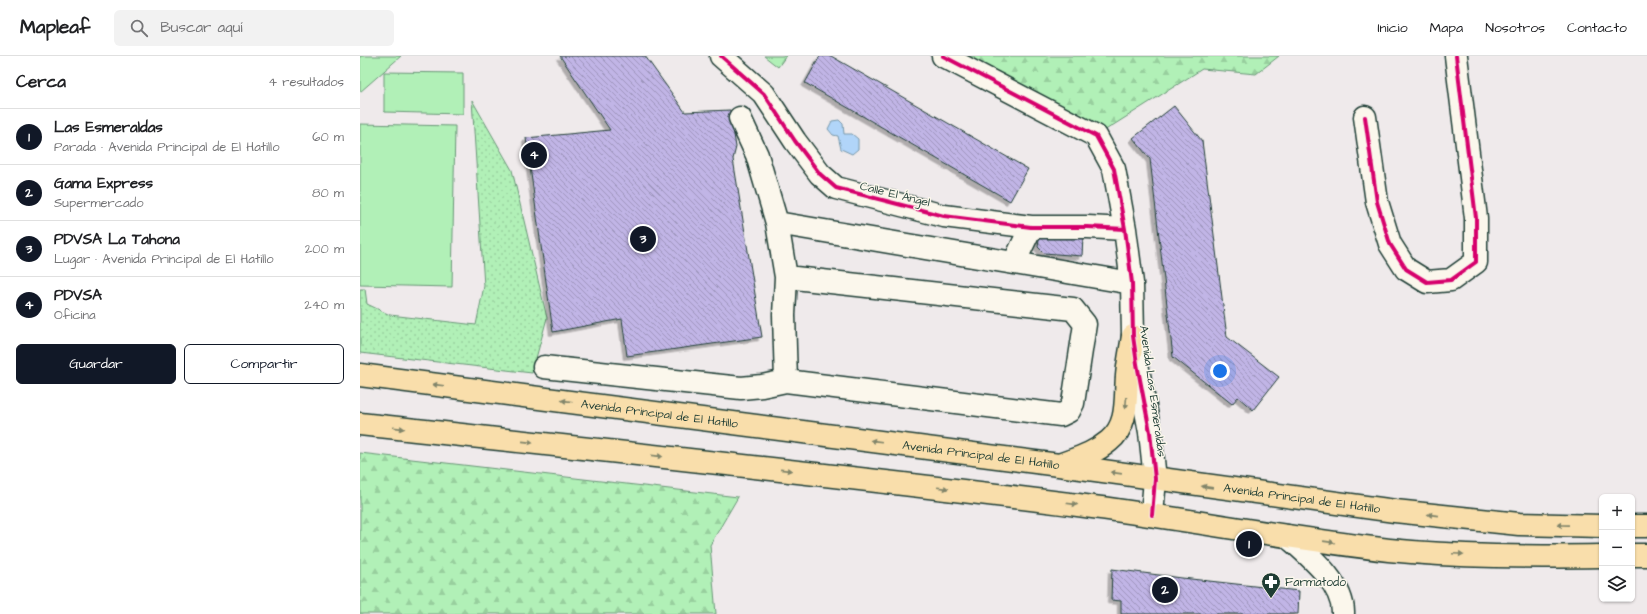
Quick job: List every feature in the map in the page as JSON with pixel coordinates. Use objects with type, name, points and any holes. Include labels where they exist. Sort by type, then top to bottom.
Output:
[{"type":"main road","points":[[1059,465],[1091,453],[1109,441],[1119,431],[1126,407],[1127,376],[1133,336]]},
{"type":"main road","name":"Avenida Principal de El Hatillo","points":[[360,375],[1059,465],[1395,511],[1519,524],[1599,526]]},
{"type":"main road","points":[[360,424],[904,483],[1152,515],[1390,550],[1459,555],[1537,557],[1599,556]]},
{"type":"main road","points":[[1635,526],[1647,526]]},
{"type":"main road","points":[[1635,555],[1647,555]]},
{"type":"street","name":"Calle El Ángel","points":[[721,56],[764,94],[795,141],[820,174],[836,188],[944,216],[1031,227],[1088,227],[1125,229]]},
{"type":"street","name":"Avenida Las Esmeraldas","points":[[943,56],[1096,136],[1114,170],[1125,229],[1132,283],[1133,336],[1150,432],[1155,479],[1152,515]]},
{"type":"street","points":[[1365,117],[1377,202],[1390,244],[1406,269],[1427,282],[1451,280],[1476,262],[1476,218],[1456,56]]},
{"type":"street","points":[[740,118],[757,155],[777,223],[786,277],[784,315],[786,381]]},
{"type":"street","points":[[777,223],[1132,283]]},
{"type":"street","points":[[1014,263],[1031,227]]},
{"type":"street","points":[[544,367],[741,388],[762,386],[786,381],[1061,415],[1069,411],[1073,403],[1085,324],[1073,308],[786,277]]},
{"type":"street","points":[[1287,536],[1321,567],[1336,588],[1343,606],[1342,614]]},
{"type":"green space","points":[[360,56],[401,56],[360,92]]},
{"type":"green space","points":[[764,56],[786,56],[778,67]]},
{"type":"green space","points":[[943,56],[1279,56],[1256,74],[1202,69],[1096,136]]},
{"type":"green space","points":[[384,72],[463,73],[463,114],[384,112]]},
{"type":"green space","points":[[472,100],[512,170],[547,318],[532,373],[360,353],[360,289],[365,289],[367,304],[390,315],[476,325],[484,286]]},
{"type":"green space","points":[[360,124],[455,126],[452,287],[360,285]]},
{"type":"green space","points":[[360,453],[738,497],[710,545],[716,614],[360,614]]},
{"type":"water","points":[[839,120],[843,124],[844,134],[852,134],[858,139],[858,149],[852,154],[841,149],[838,136],[833,135],[828,129],[832,121]]},
{"type":"building","points":[[560,56],[645,56],[685,112],[730,110],[736,147],[733,159],[762,337],[627,356],[622,319],[553,332],[526,138],[610,130]]},
{"type":"building","points":[[820,56],[831,56],[1028,169],[1010,201],[805,83]]},
{"type":"building","points":[[1174,106],[1202,141],[1227,337],[1279,377],[1253,410],[1238,397],[1232,404],[1173,357],[1150,159],[1133,138]]},
{"type":"building","points":[[1046,235],[1083,237],[1082,256],[1044,253],[1038,247],[1039,239]]},
{"type":"building","points":[[1112,569],[1299,591],[1298,614],[1121,614],[1121,601],[1111,600]]},
{"type":"cycle path","points":[[721,56],[764,94],[795,141],[820,174],[836,188],[944,216],[1031,227],[1088,227],[1125,229]]},
{"type":"cycle path","points":[[943,56],[1096,136],[1114,169],[1125,229],[1132,283],[1133,336],[1150,432],[1155,479],[1152,515]]},
{"type":"cycle path","points":[[1365,117],[1377,202],[1390,244],[1406,269],[1427,282],[1451,280],[1476,262],[1476,218],[1456,56]]},
{"type":"place","name":"PDVSA","points":[[534,155]]},
{"type":"place","name":"PDVSA La Tahona","points":[[643,239]]},
{"type":"place","name":"Las Esmeraldas","points":[[1249,544]]},
{"type":"place","name":"Gama Express","points":[[1165,590]]},
{"type":"place","name":"Farmatodo","points":[[1271,599]]}]
